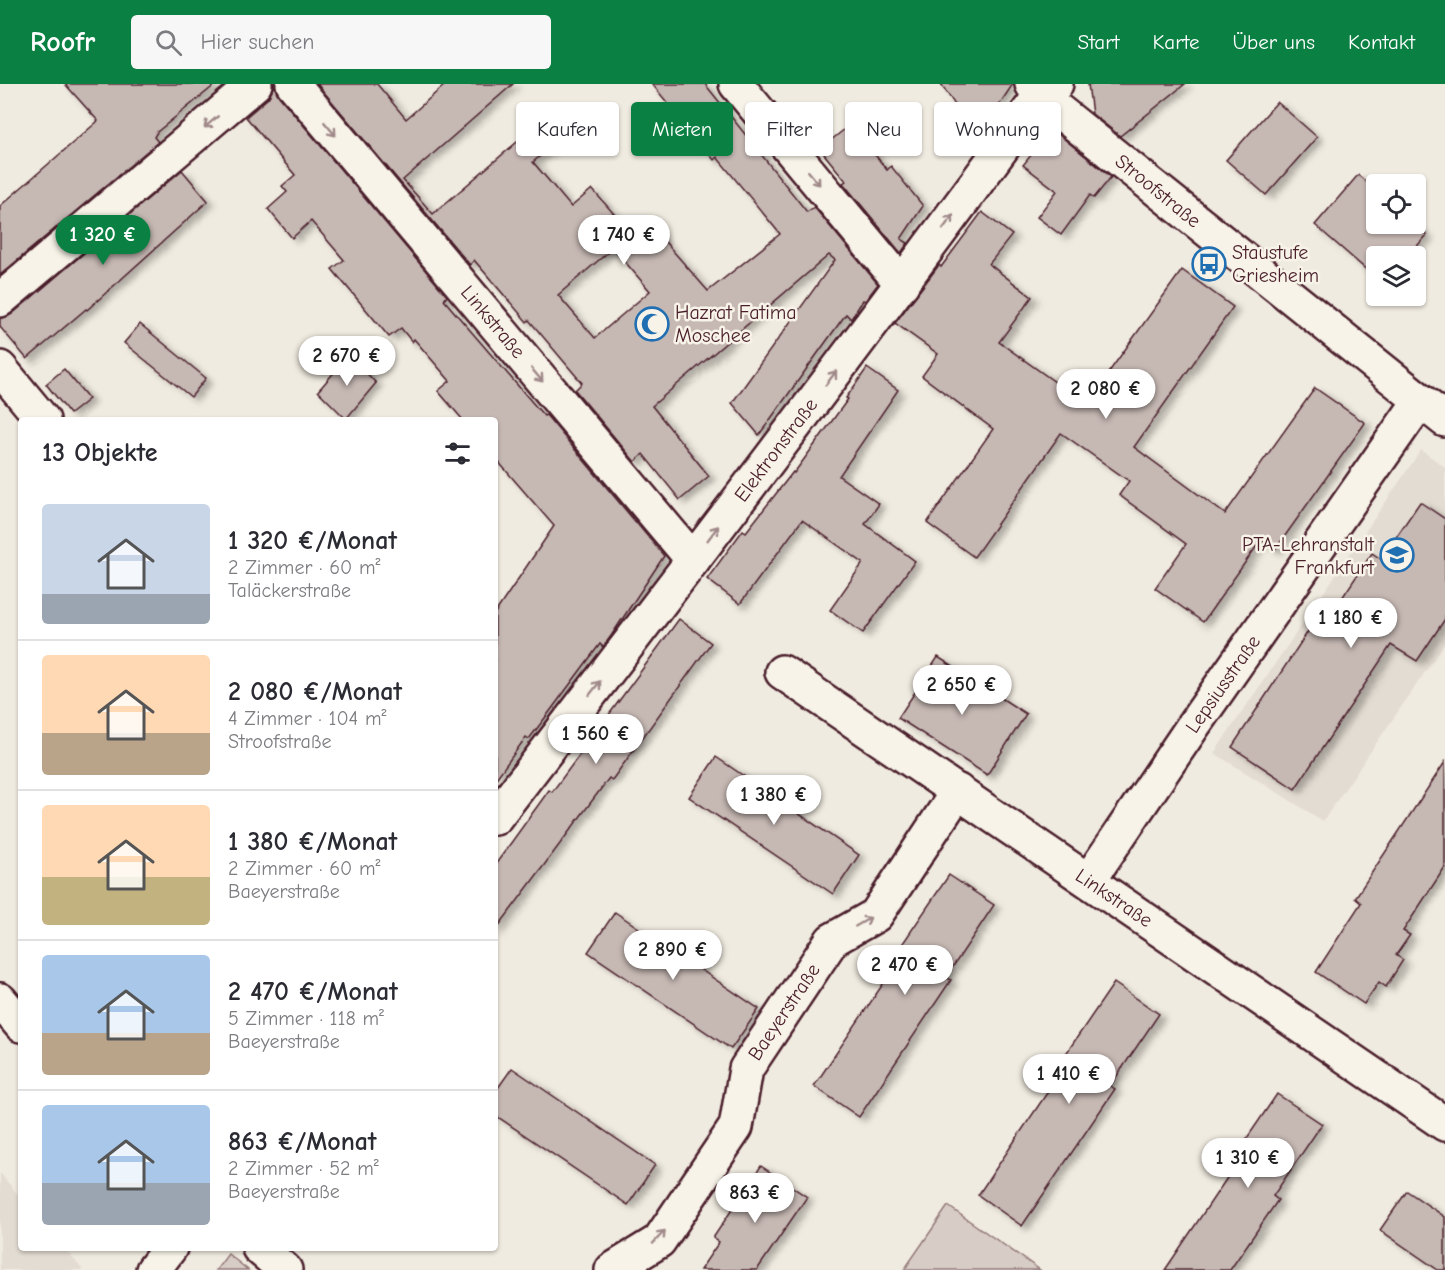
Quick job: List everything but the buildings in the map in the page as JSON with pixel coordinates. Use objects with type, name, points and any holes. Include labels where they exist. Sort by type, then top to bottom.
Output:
[{"type":"street","points":[[0,300],[255,84]]},
{"type":"street","name":"Linkstraße","points":[[293,84],[693,560]]},
{"type":"street","points":[[736,84],[902,284]]},
{"type":"street","name":"Elektronstraße","points":[[498,814],[902,284],[1043,88]]},
{"type":"street","name":"Stroofstraße","points":[[1043,88],[1433,410]]},
{"type":"street","points":[[0,368],[41,417]]},
{"type":"street","name":"Lepsiusstraße","points":[[1089,880],[1200,717],[1433,410]]},
{"type":"street","name":"Linkstraße","points":[[782,672],[1445,1124]]},
{"type":"street","name":"Baeyerstraße","points":[[612,1270],[659,1241],[736,1127],[746,1069],[805,980],[832,940],[876,915],[958,791]]},
{"type":"street","points":[[0,1000],[18,1021]]},
{"type":"street","points":[[153,1270],[168,1251]]},
{"type":"street","points":[[263,1251],[285,1270]]},
{"type":"shaded area","name":"PTA-Lehranstalt Frankfurt","points":[[1421,450],[1445,467],[1445,643],[1323,821],[1214,753]]},
{"type":"shaded area","points":[[0,1173],[18,1194],[18,1251],[67,1251],[83,1270],[0,1270]]},
{"type":"shaded area","points":[[948,1206],[1040,1270],[904,1270]]},
{"type":"shaded area","points":[[228,1254],[248,1270],[216,1270]]},
{"type":"place","name":"Staustufe Griesheim","points":[[1209,264]]},
{"type":"place","name":"Hazrat Fatima Moschee","points":[[652,324]]},
{"type":"place","name":"PTA-Lehranstalt Frankfurt","points":[[1397,555]]}]
